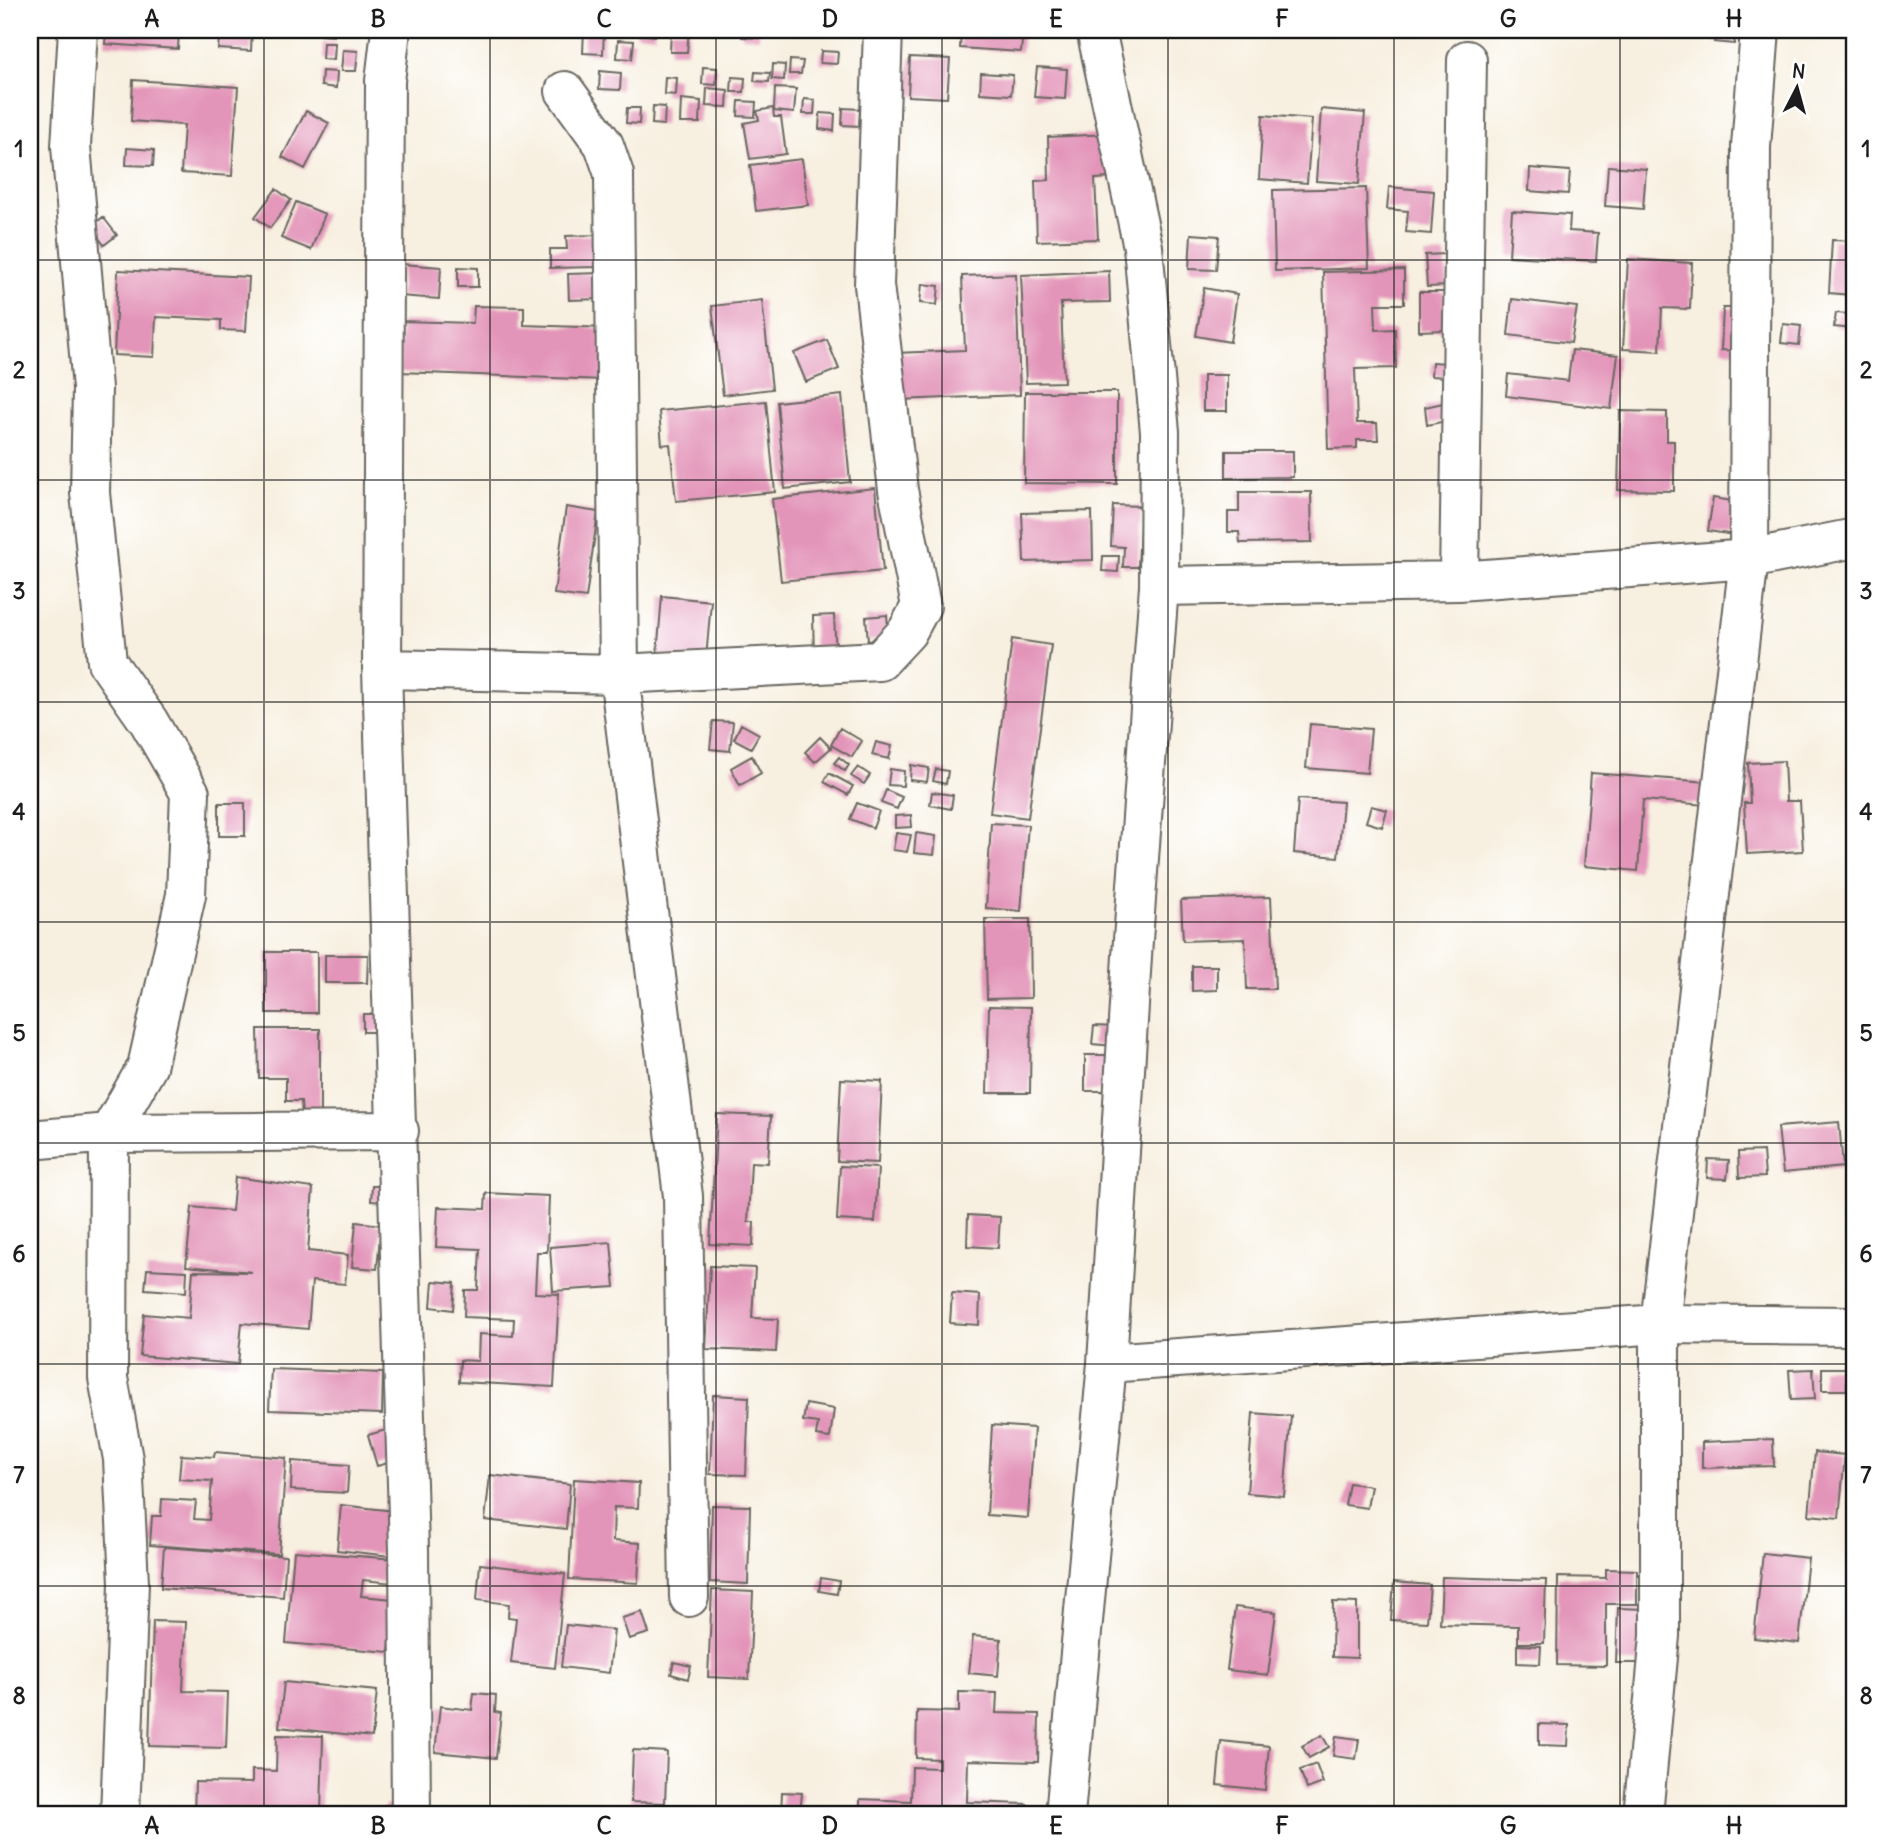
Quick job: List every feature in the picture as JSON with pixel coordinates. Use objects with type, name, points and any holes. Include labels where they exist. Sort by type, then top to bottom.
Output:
[{"type":"street","points":[[78,30],[71,146],[92,388],[90,493],[107,662],[149,722],[190,793],[186,895],[147,1068],[109,1133],[108,1378],[123,1459],[129,1583],[120,1815]]},
{"type":"street","points":[[391,30],[385,81],[382,669],[399,1131],[410,1549],[411,1815]]},
{"type":"street","points":[[382,669],[619,674],[880,660],[907,632],[921,607],[898,490],[874,285],[883,30]]},
{"type":"street","points":[[1065,1815],[1107,1363],[1133,940],[1159,586],[1160,432],[1143,247],[1096,30]]},
{"type":"street","points":[[1643,1815],[1660,1636],[1660,1324],[1749,559],[1751,147],[1760,30]]},
{"type":"street","points":[[1459,581],[1466,60]]},
{"type":"street","points":[[565,91],[604,145],[614,174],[619,674],[683,1196],[689,1597]]},
{"type":"street","points":[[1159,586],[1459,581],[1749,559],[1855,538]]},
{"type":"street","points":[[30,1140],[109,1133],[399,1131]]},
{"type":"street","points":[[1107,1363],[1660,1324],[1855,1326]]},
{"type":"building","points":[[106,30],[179,30],[178,49],[105,44]]},
{"type":"building","points":[[220,30],[252,30],[251,51],[218,49]]},
{"type":"building","points":[[321,30],[335,30],[334,36],[321,35]]},
{"type":"building","points":[[584,30],[604,30],[603,54],[583,53]]},
{"type":"building","points":[[636,30],[655,30],[655,36],[636,34]]},
{"type":"building","points":[[671,30],[689,30],[687,52],[670,52]]},
{"type":"building","points":[[743,30],[759,30],[759,38],[742,37]]},
{"type":"building","points":[[961,30],[1023,30],[1021,52],[960,48]]},
{"type":"building","points":[[1683,30],[1702,30],[1701,36],[1683,34]]},
{"type":"building","points":[[1715,30],[1736,30],[1734,44],[1714,42]]},
{"type":"building","points":[[618,40],[634,41],[632,59],[617,58]]},
{"type":"building","points":[[323,43],[335,43],[334,60],[322,59]]},
{"type":"building","points":[[343,50],[358,51],[356,71],[341,71]]},
{"type":"building","points":[[821,51],[838,52],[837,64],[820,63]]},
{"type":"building","points":[[910,57],[950,59],[947,98],[908,96]]},
{"type":"building","points":[[790,60],[803,61],[801,74],[789,74]]},
{"type":"building","points":[[773,64],[785,65],[784,80],[772,79]]},
{"type":"building","points":[[703,67],[717,68],[716,85],[702,84]]},
{"type":"building","points":[[1037,67],[1067,69],[1065,99],[1034,97]]},
{"type":"building","points":[[322,71],[337,72],[336,88],[321,86]]},
{"type":"building","points":[[600,71],[621,73],[620,90],[599,89]]},
{"type":"building","points":[[755,72],[770,73],[769,82],[754,81]]},
{"type":"building","points":[[981,73],[1013,75],[1011,95],[980,93]]},
{"type":"building","points":[[665,77],[677,78],[676,95],[664,94]]},
{"type":"building","points":[[732,77],[745,78],[744,92],[731,92]]},
{"type":"building","points":[[133,80],[238,87],[232,176],[181,173],[184,125],[131,121]]},
{"type":"building","points":[[707,88],[728,90],[727,107],[706,106]]},
{"type":"building","points":[[775,88],[796,89],[794,113],[774,111]]},
{"type":"building","points":[[681,99],[701,101],[700,123],[680,123]]},
{"type":"building","points":[[804,99],[815,100],[814,114],[803,114]]},
{"type":"building","points":[[739,101],[756,102],[755,117],[738,116]]},
{"type":"building","points":[[653,106],[665,107],[664,125],[652,124]]},
{"type":"building","points":[[627,108],[640,108],[639,124],[626,123]]},
{"type":"building","points":[[773,108],[774,117],[781,117],[786,154],[750,159],[744,123],[759,120],[757,111]]},
{"type":"building","points":[[843,108],[860,109],[859,126],[842,125]]},
{"type":"building","points":[[1321,109],[1365,113],[1359,184],[1316,181]]},
{"type":"building","points":[[306,111],[329,123],[305,169],[282,157]]},
{"type":"building","points":[[820,113],[835,114],[834,131],[819,129]]},
{"type":"building","points":[[1263,115],[1312,119],[1307,183],[1259,179]]},
{"type":"building","points":[[1109,134],[1111,178],[1095,179],[1098,239],[1037,241],[1035,181],[1049,180],[1048,137]]},
{"type":"building","points":[[127,148],[154,150],[153,166],[126,165]]},
{"type":"building","points":[[802,159],[808,205],[756,211],[750,165]]},
{"type":"building","points":[[1608,166],[1646,169],[1643,209],[1605,206]]},
{"type":"building","points":[[1530,168],[1570,171],[1568,194],[1529,191]]},
{"type":"building","points":[[1389,187],[1434,191],[1431,234],[1406,232],[1408,211],[1387,209]]},
{"type":"building","points":[[1366,188],[1369,268],[1275,271],[1273,190]]},
{"type":"building","points":[[276,189],[291,200],[270,228],[255,217]]},
{"type":"building","points":[[296,202],[325,214],[311,250],[281,238]]},
{"type":"building","points":[[1512,211],[1570,215],[1569,231],[1598,233],[1596,261],[1509,256]]},
{"type":"building","points":[[103,217],[117,235],[104,245],[91,227]]},
{"type":"building","points":[[1191,234],[1219,236],[1216,270],[1189,269]]},
{"type":"building","points":[[597,235],[597,267],[550,268],[550,249],[567,249],[566,236]]},
{"type":"building","points":[[1832,240],[1855,241],[1855,329],[1834,327],[1836,313],[1850,314],[1851,295],[1829,293]]},
{"type":"building","points":[[1445,254],[1448,286],[1427,287],[1425,255]]},
{"type":"building","points":[[1628,259],[1692,263],[1690,309],[1662,308],[1660,351],[1623,349]]},
{"type":"building","points":[[402,264],[441,267],[439,299],[400,296]]},
{"type":"building","points":[[458,267],[478,268],[478,287],[458,287]]},
{"type":"building","points":[[118,270],[249,277],[246,331],[221,330],[221,320],[156,317],[154,357],[114,355]]},
{"type":"building","points":[[1404,270],[1404,304],[1375,304],[1376,330],[1395,329],[1396,368],[1355,369],[1357,423],[1377,423],[1378,440],[1357,440],[1357,448],[1328,449],[1323,272]]},
{"type":"building","points":[[1109,271],[1110,302],[1061,303],[1064,382],[1026,383],[1021,275]]},
{"type":"building","points":[[600,273],[602,299],[569,300],[568,274]]},
{"type":"building","points":[[1016,274],[1020,395],[898,400],[896,353],[965,350],[962,276]]},
{"type":"building","points":[[922,284],[939,286],[937,305],[920,303]]},
{"type":"building","points":[[1204,288],[1237,294],[1230,342],[1196,336]]},
{"type":"building","points":[[1419,292],[1444,292],[1444,330],[1419,331]]},
{"type":"building","points":[[1512,299],[1577,307],[1571,343],[1508,335]]},
{"type":"building","points":[[762,300],[772,389],[723,395],[712,306]]},
{"type":"building","points":[[474,306],[524,307],[524,325],[608,328],[605,380],[399,372],[401,321],[473,323]]},
{"type":"building","points":[[1723,308],[1739,308],[1737,351],[1721,350]]},
{"type":"building","points":[[1783,324],[1801,326],[1799,345],[1781,343]]},
{"type":"building","points":[[827,340],[839,369],[806,382],[794,353]]},
{"type":"building","points":[[1572,350],[1618,355],[1611,409],[1506,396],[1508,374],[1568,381]]},
{"type":"building","points":[[1432,362],[1446,363],[1446,377],[1431,376]]},
{"type":"building","points":[[1203,375],[1227,375],[1227,411],[1203,411]]},
{"type":"building","points":[[1025,392],[1117,392],[1117,484],[1024,483]]},
{"type":"building","points":[[842,395],[850,482],[785,489],[777,402]]},
{"type":"building","points":[[766,401],[775,492],[676,501],[670,444],[662,445],[659,411]]},
{"type":"building","points":[[1443,403],[1446,421],[1427,425],[1425,407]]},
{"type":"building","points":[[1620,411],[1667,412],[1667,441],[1674,441],[1674,491],[1618,490]]},
{"type":"building","points":[[1226,451],[1293,451],[1293,477],[1226,478]]},
{"type":"building","points":[[875,488],[883,571],[781,581],[772,499]]},
{"type":"building","points":[[1239,492],[1311,492],[1312,542],[1240,543],[1239,532],[1228,532],[1228,512],[1239,512]]},
{"type":"building","points":[[1713,498],[1739,502],[1734,535],[1708,531]]},
{"type":"building","points":[[1113,505],[1141,506],[1138,567],[1123,567],[1124,547],[1111,546]]},
{"type":"building","points":[[566,507],[598,512],[586,598],[554,594]]},
{"type":"building","points":[[1092,511],[1093,560],[1024,562],[1022,513]]},
{"type":"building","points":[[1103,556],[1119,556],[1118,572],[1102,571]]},
{"type":"building","points":[[662,596],[711,601],[706,659],[657,655]]},
{"type":"building","points":[[834,615],[836,656],[814,657],[813,616]]},
{"type":"building","points":[[887,615],[889,639],[868,641],[866,617]]},
{"type":"building","points":[[1012,639],[1051,645],[1028,818],[990,813]]},
{"type":"building","points":[[713,721],[733,722],[730,751],[710,749]]},
{"type":"building","points":[[741,724],[759,734],[751,748],[734,739]]},
{"type":"building","points":[[1310,724],[1371,729],[1367,773],[1306,768]]},
{"type":"building","points":[[840,728],[862,741],[852,757],[831,745]]},
{"type":"building","points":[[820,737],[831,748],[815,762],[805,752]]},
{"type":"building","points":[[876,742],[892,746],[889,759],[872,755]]},
{"type":"building","points":[[752,756],[761,773],[740,785],[731,768]]},
{"type":"building","points":[[839,757],[849,765],[845,771],[834,763]]},
{"type":"building","points":[[1784,761],[1786,801],[1800,801],[1803,851],[1747,854],[1744,803],[1750,803],[1748,763]]},
{"type":"building","points":[[911,765],[929,768],[927,782],[910,780]]},
{"type":"building","points":[[858,767],[870,775],[864,784],[851,776]]},
{"type":"building","points":[[890,769],[904,771],[903,786],[888,785]]},
{"type":"building","points":[[936,769],[948,771],[946,784],[933,781]]},
{"type":"building","points":[[829,773],[853,786],[848,795],[824,782]]},
{"type":"building","points":[[1591,773],[1708,782],[1706,805],[1643,800],[1638,871],[1584,866]]},
{"type":"building","points":[[886,790],[902,797],[897,809],[881,803]]},
{"type":"building","points":[[932,792],[953,795],[951,809],[930,805]]},
{"type":"building","points":[[1298,799],[1343,802],[1338,857],[1294,853]]},
{"type":"building","points":[[219,803],[245,803],[245,836],[219,836]]},
{"type":"building","points":[[857,803],[879,811],[873,828],[850,819]]},
{"type":"building","points":[[1371,806],[1387,810],[1382,827],[1366,822]]},
{"type":"building","points":[[911,815],[912,827],[895,828],[895,816]]},
{"type":"building","points":[[991,823],[1028,825],[1021,911],[986,908]]},
{"type":"building","points":[[896,833],[911,835],[907,852],[893,850]]},
{"type":"building","points":[[916,833],[936,836],[934,855],[914,853]]},
{"type":"building","points":[[1271,897],[1275,989],[1247,989],[1245,939],[1183,941],[1181,900]]},
{"type":"building","points":[[985,919],[1030,919],[1031,998],[987,999]]},
{"type":"building","points":[[266,952],[317,952],[317,1013],[266,1013]]},
{"type":"building","points":[[325,955],[368,955],[367,983],[325,983]]},
{"type":"building","points":[[1192,966],[1217,966],[1217,990],[1192,991]]},
{"type":"building","points":[[989,1006],[1031,1007],[1030,1093],[987,1093]]},
{"type":"building","points":[[363,1014],[391,1014],[391,1032],[363,1032]]},
{"type":"building","points":[[1094,1026],[1116,1027],[1114,1046],[1092,1044]]},
{"type":"building","points":[[258,1029],[320,1029],[320,1117],[302,1117],[301,1101],[286,1101],[286,1078],[259,1078]]},
{"type":"building","points":[[1085,1055],[1111,1055],[1111,1091],[1085,1091]]},
{"type":"building","points":[[841,1079],[882,1081],[878,1163],[837,1161]]},
{"type":"building","points":[[717,1114],[771,1116],[768,1163],[751,1162],[748,1222],[754,1222],[753,1246],[710,1244]]},
{"type":"building","points":[[1839,1122],[1843,1167],[1783,1173],[1778,1127]]},
{"type":"building","points":[[1763,1151],[1765,1177],[1739,1178],[1738,1152]]},
{"type":"building","points":[[1708,1159],[1729,1160],[1727,1179],[1707,1178]]},
{"type":"building","points":[[840,1166],[878,1168],[875,1222],[837,1220]]},
{"type":"building","points":[[235,1177],[313,1188],[308,1251],[348,1255],[345,1284],[312,1281],[308,1329],[242,1323],[238,1364],[140,1356],[144,1314],[189,1318],[193,1271],[252,1272],[186,1266],[192,1207],[232,1211]]},
{"type":"building","points":[[372,1186],[388,1186],[387,1202],[371,1201]]},
{"type":"building","points":[[486,1193],[549,1196],[547,1252],[537,1252],[535,1293],[559,1294],[554,1387],[459,1382],[460,1360],[478,1361],[479,1334],[513,1336],[514,1319],[464,1317],[465,1290],[478,1290],[480,1249],[436,1247],[438,1207],[485,1209]]},
{"type":"building","points":[[968,1215],[1000,1217],[998,1248],[967,1246]]},
{"type":"building","points":[[356,1222],[381,1225],[377,1269],[352,1267]]},
{"type":"building","points":[[611,1242],[615,1287],[553,1291],[550,1247]]},
{"type":"building","points":[[710,1266],[755,1268],[752,1318],[778,1319],[776,1352],[706,1349]]},
{"type":"building","points":[[147,1269],[187,1271],[186,1292],[145,1289]]},
{"type":"building","points":[[433,1281],[455,1283],[453,1310],[431,1307]]},
{"type":"building","points":[[952,1293],[980,1295],[979,1325],[950,1323]]},
{"type":"building","points":[[1822,1368],[1847,1368],[1847,1390],[1822,1390]]},
{"type":"building","points":[[271,1369],[383,1373],[382,1414],[269,1410]]},
{"type":"building","points":[[1813,1369],[1815,1399],[1791,1400],[1789,1370]]},
{"type":"building","points":[[713,1395],[749,1397],[746,1475],[710,1474]]},
{"type":"building","points":[[806,1404],[834,1409],[830,1438],[816,1436],[818,1423],[803,1421]]},
{"type":"building","points":[[1253,1413],[1291,1416],[1284,1496],[1247,1493]]},
{"type":"building","points":[[992,1425],[1034,1428],[1028,1518],[987,1515]]},
{"type":"building","points":[[386,1430],[395,1461],[377,1466],[368,1435]]},
{"type":"building","points":[[1773,1439],[1774,1466],[1702,1468],[1702,1442]]},
{"type":"building","points":[[215,1452],[286,1458],[279,1554],[150,1545],[152,1516],[161,1516],[162,1499],[196,1501],[194,1519],[209,1520],[212,1481],[179,1479],[181,1455],[214,1457]]},
{"type":"building","points":[[1815,1452],[1845,1455],[1839,1518],[1809,1515]]},
{"type":"building","points":[[292,1461],[349,1465],[347,1493],[291,1490]]},
{"type":"building","points":[[490,1475],[570,1484],[566,1529],[485,1520]]},
{"type":"building","points":[[574,1479],[639,1483],[638,1508],[614,1507],[613,1541],[640,1543],[638,1583],[569,1579]]},
{"type":"building","points":[[1349,1483],[1371,1486],[1367,1508],[1345,1505]]},
{"type":"building","points":[[341,1505],[394,1511],[390,1556],[337,1550]]},
{"type":"building","points":[[712,1505],[750,1506],[748,1584],[710,1582]]},
{"type":"building","points":[[164,1547],[286,1556],[283,1597],[161,1588]]},
{"type":"building","points":[[294,1551],[395,1559],[393,1583],[363,1580],[361,1596],[393,1599],[389,1652],[286,1643]]},
{"type":"building","points":[[1763,1553],[1808,1558],[1799,1643],[1754,1638]]},
{"type":"building","points":[[480,1564],[565,1574],[555,1668],[511,1663],[516,1618],[508,1617],[509,1604],[477,1600]]},
{"type":"building","points":[[1606,1569],[1637,1570],[1637,1604],[1606,1604],[1606,1666],[1557,1665],[1558,1577],[1606,1578]]},
{"type":"building","points":[[1442,1577],[1546,1580],[1544,1643],[1518,1643],[1518,1626],[1440,1624]]},
{"type":"building","points":[[821,1578],[839,1581],[837,1594],[819,1591]]},
{"type":"building","points":[[1394,1582],[1430,1585],[1427,1622],[1391,1620]]},
{"type":"building","points":[[712,1590],[753,1592],[749,1679],[708,1677]]},
{"type":"building","points":[[1333,1602],[1357,1603],[1357,1658],[1332,1657]]},
{"type":"building","points":[[1235,1607],[1276,1612],[1268,1675],[1227,1670]]},
{"type":"building","points":[[1618,1608],[1645,1609],[1643,1663],[1616,1663]]},
{"type":"building","points":[[642,1612],[649,1633],[629,1639],[622,1618]]},
{"type":"building","points":[[153,1621],[186,1622],[183,1691],[228,1692],[226,1748],[149,1746]]},
{"type":"building","points":[[566,1625],[614,1630],[609,1673],[561,1667]]},
{"type":"building","points":[[973,1636],[1001,1639],[998,1676],[969,1673]]},
{"type":"building","points":[[1517,1645],[1541,1646],[1540,1664],[1517,1663]]},
{"type":"building","points":[[674,1662],[691,1666],[688,1679],[671,1674]]},
{"type":"building","points":[[284,1682],[377,1691],[372,1737],[279,1727]]},
{"type":"building","points":[[959,1692],[997,1693],[996,1713],[1039,1714],[1038,1762],[968,1760],[967,1802],[1027,1804],[1027,1815],[860,1815],[860,1799],[911,1801],[912,1767],[939,1768],[939,1759],[916,1758],[917,1711],[959,1712]]},
{"type":"building","points":[[474,1693],[496,1695],[495,1712],[501,1713],[496,1758],[435,1752],[440,1706],[472,1710]]},
{"type":"building","points":[[1539,1724],[1569,1725],[1568,1746],[1539,1745]]},
{"type":"building","points":[[277,1735],[323,1736],[321,1815],[194,1815],[195,1782],[252,1783],[252,1770],[276,1771]]},
{"type":"building","points":[[1322,1735],[1329,1747],[1309,1758],[1302,1746]]},
{"type":"building","points":[[1336,1736],[1359,1739],[1356,1759],[1333,1756]]},
{"type":"building","points":[[1221,1741],[1269,1746],[1265,1790],[1217,1785]]},
{"type":"building","points":[[633,1750],[667,1752],[665,1803],[631,1802]]},
{"type":"building","points":[[1316,1764],[1323,1783],[1307,1789],[1300,1770]]},
{"type":"building","points":[[782,1792],[802,1793],[800,1815],[781,1815]]},
{"type":"building","points":[[385,1805],[402,1807],[401,1815],[383,1815]]}]
